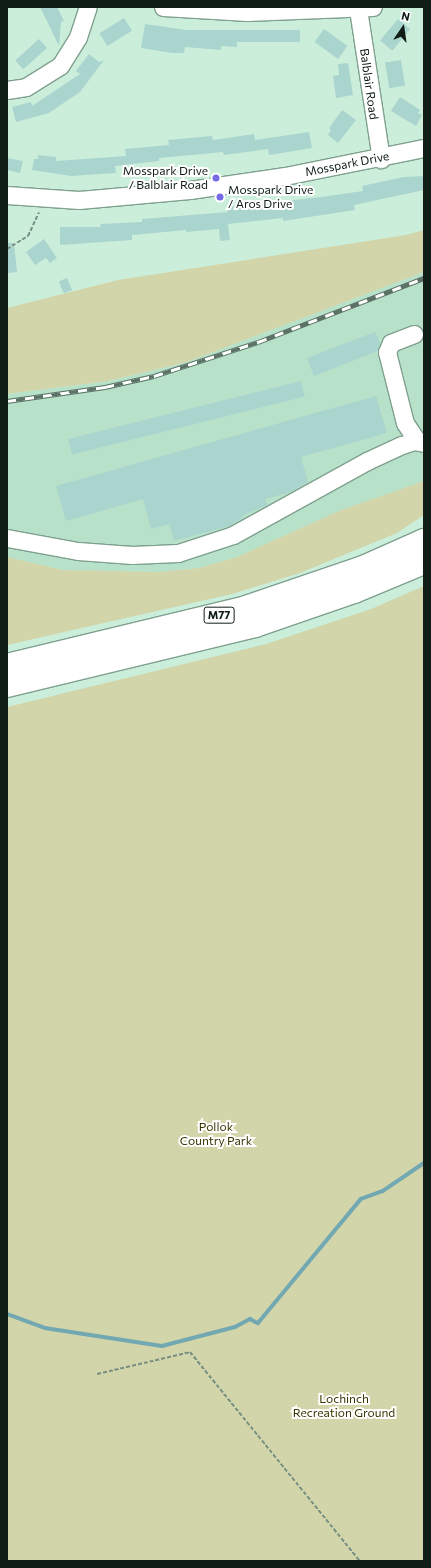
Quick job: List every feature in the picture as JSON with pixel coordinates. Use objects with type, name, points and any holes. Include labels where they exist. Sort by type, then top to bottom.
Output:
[{"type":"highway","name":"M77","points":[[7,666],[246,607],[338,576],[424,540]]},
{"type":"highway","name":"M77","points":[[7,686],[190,644],[267,622],[424,562]]},
{"type":"street","points":[[7,90],[26,86],[60,66],[78,37],[88,7]]},
{"type":"street","points":[[163,7],[277,9],[365,8]]},
{"type":"street","name":"Balblair Road","points":[[365,8],[381,159]]},
{"type":"street","name":"Mosspark Drive","points":[[7,195],[42,199],[79,200],[190,190],[381,159],[424,148]]},
{"type":"street","points":[[7,538],[78,551],[132,555],[178,553],[233,535],[367,461],[420,442],[405,423],[387,352],[392,343],[414,334]]},
{"type":"path","points":[[7,249],[28,236],[38,218],[42,199]]},
{"type":"path","points":[[97,1374],[190,1352],[360,1561]]},
{"type":"shaded area","points":[[424,272],[424,481],[339,511],[237,557],[199,568],[160,572],[63,570],[7,557],[7,394],[108,381],[187,362]]},
{"type":"green space","points":[[424,230],[424,272],[187,362],[108,381],[7,394],[7,308],[118,280],[406,235]]},
{"type":"green space","points":[[424,481],[424,515],[397,533],[300,573],[232,594],[7,645],[7,557],[63,570],[160,572],[199,568],[237,557],[339,511]]},
{"type":"green space","name":"Pollok Country Park","points":[[424,586],[424,1561],[7,1561],[7,707],[266,644],[371,609]]},
{"type":"building","points":[[40,7],[57,7],[64,21],[61,22],[59,46]]},
{"type":"building","points":[[124,18],[132,31],[107,46],[99,33]]},
{"type":"building","points":[[398,19],[410,29],[392,51],[380,40]]},
{"type":"building","points":[[145,24],[186,30],[300,30],[300,42],[237,42],[237,47],[221,46],[221,50],[185,47],[184,53],[172,53],[141,48]]},
{"type":"building","points":[[324,29],[347,46],[338,59],[315,42]]},
{"type":"building","points":[[39,39],[47,48],[23,69],[15,60]]},
{"type":"building","points":[[89,54],[99,62],[104,60],[80,92],[49,113],[16,122],[12,107],[31,102],[32,106],[80,74],[76,71]]},
{"type":"building","points":[[401,60],[405,86],[389,88],[385,63]]},
{"type":"building","points":[[348,63],[353,95],[336,98],[333,76],[339,75],[338,64]]},
{"type":"building","points":[[400,97],[420,110],[418,113],[422,115],[416,126],[391,111]]},
{"type":"building","points":[[342,110],[356,120],[338,143],[328,135],[331,130],[329,128]]},
{"type":"building","points":[[309,132],[312,148],[269,155],[268,149],[224,155],[223,152],[159,158],[159,161],[115,166],[116,173],[71,176],[32,170],[34,159],[38,159],[38,155],[56,157],[56,161],[126,156],[125,149],[169,145],[168,140],[212,136],[213,140],[254,134],[255,140]]},
{"type":"building","points":[[7,158],[23,161],[20,173],[7,170]]},
{"type":"building","points":[[424,176],[424,190],[354,205],[355,210],[283,221],[283,218],[228,224],[230,240],[220,241],[219,229],[186,232],[186,230],[132,235],[132,240],[60,245],[60,227],[101,227],[100,224],[142,222],[142,219],[228,212],[227,207],[363,191],[362,186],[404,177]]},
{"type":"building","points":[[44,239],[57,258],[50,263],[46,258],[35,265],[26,252]]},
{"type":"building","points":[[7,243],[14,243],[17,272],[7,273]]},
{"type":"building","points":[[67,278],[72,290],[64,293],[59,282]]},
{"type":"building","points":[[375,332],[380,343],[378,351],[314,376],[307,358]]},
{"type":"building","points":[[301,381],[305,397],[72,455],[68,439]]},
{"type":"building","points":[[376,396],[387,433],[301,457],[308,482],[291,492],[265,499],[267,505],[242,516],[243,518],[229,526],[174,541],[169,524],[151,529],[143,499],[66,521],[56,486]]},
{"type":"waterway","points":[[7,1314],[45,1328],[162,1346],[235,1327],[250,1319],[258,1323],[361,1199],[383,1191],[424,1163]]},
{"type":"railway","points":[[7,401],[105,387],[154,376],[258,342],[424,278]]},
{"type":"place","name":"Mosspark Drive / Balblair Road","points":[[216,178]]},
{"type":"place","name":"Mosspark Drive / Aros Drive","points":[[220,197]]},
{"type":"park label","name":"Lochinch Recreation Ground","points":[[344,1406]]}]
